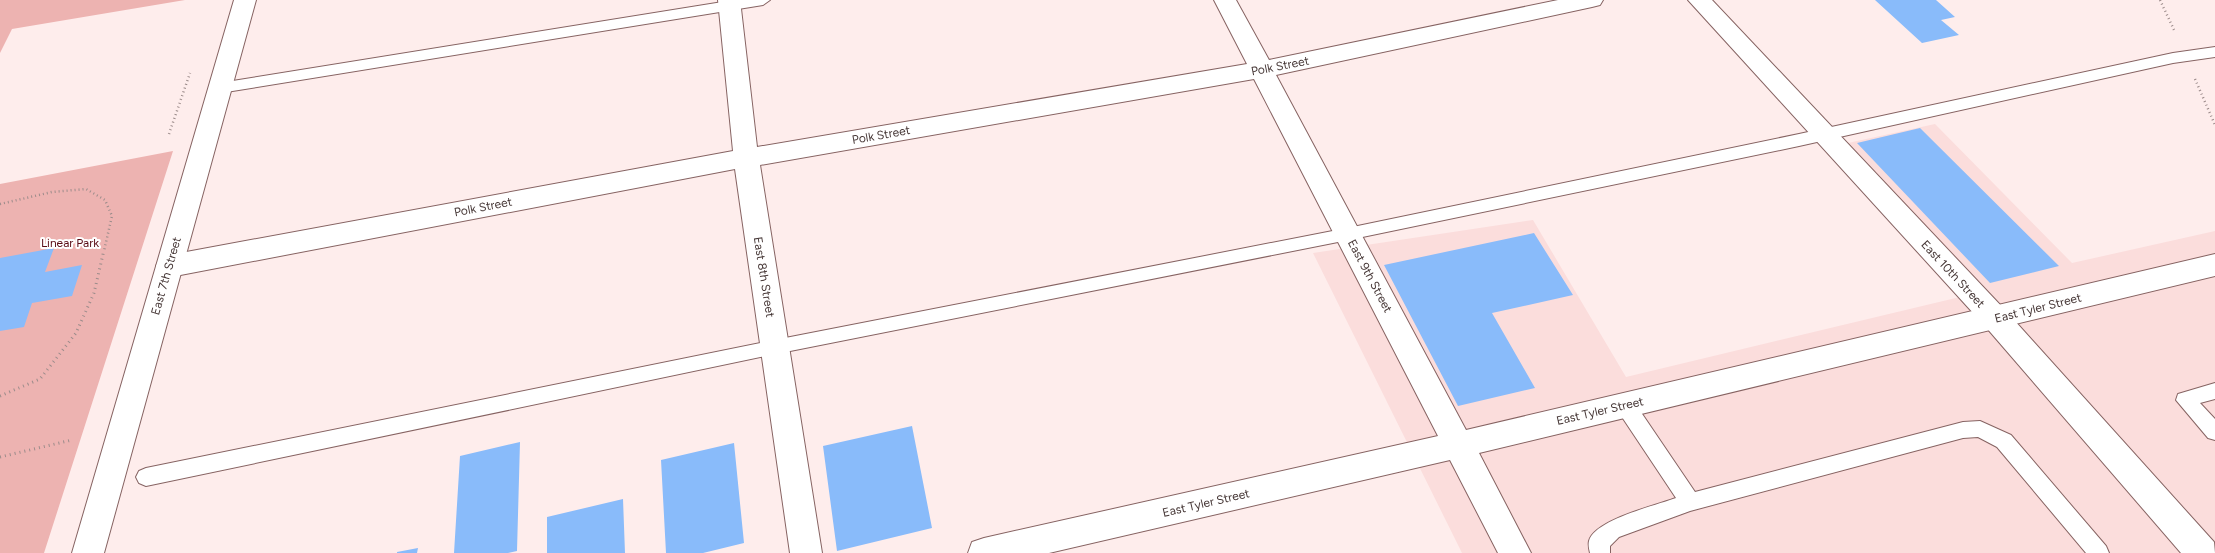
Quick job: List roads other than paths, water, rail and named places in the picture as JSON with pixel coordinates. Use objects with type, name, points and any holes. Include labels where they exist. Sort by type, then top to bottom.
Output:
[{"type":"street","name":"East 7th Street","points":[[88,553],[246,0]]},
{"type":"street","name":"East 9th Street","points":[[1225,0],[1515,553]]},
{"type":"street","name":"Polk Street","points":[[170,266],[746,158],[1261,70],[1592,0]]},
{"type":"street","name":"East 10th Street","points":[[1698,0],[1995,318],[2202,553]]},
{"type":"street","name":"East 8th Street","points":[[730,3],[746,158],[806,553]]},
{"type":"street","name":"East Tyler Street","points":[[984,553],[1459,445],[2215,265]]},
{"type":"lane","points":[[220,88],[730,3],[763,0]]},
{"type":"lane","points":[[146,478],[775,347],[1348,234],[1824,135],[2173,58],[2215,52]]},
{"type":"lane","points":[[2215,391],[2185,400],[2215,432]]},
{"type":"lane","points":[[1625,405],[1690,502]]},
{"type":"lane","points":[[1600,553],[1599,542],[1612,530],[1690,502],[1963,430],[1980,429],[2004,441],[2099,553]]},
{"type":"park label","name":"Linear Park","points":[[70,243]]}]
